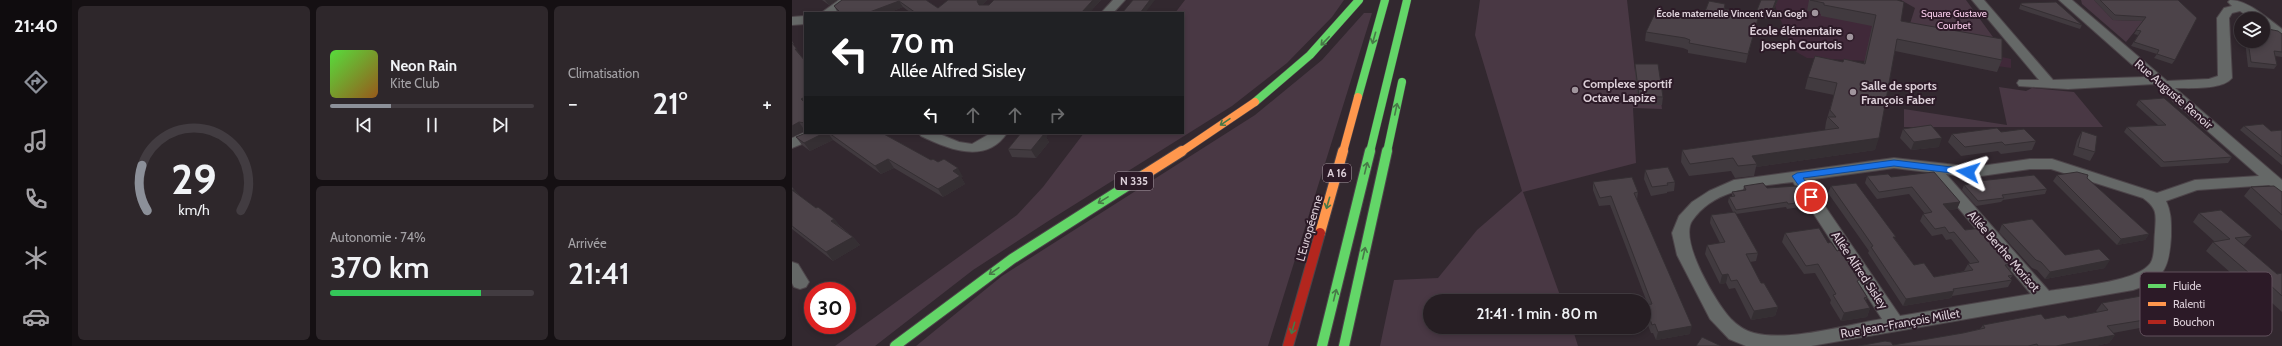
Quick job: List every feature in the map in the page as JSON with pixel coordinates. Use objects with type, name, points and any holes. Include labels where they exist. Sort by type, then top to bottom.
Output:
[{"type":"highway","name":"N 335","points":[[895,346],[943,308],[1016,255],[1191,145],[1251,104],[1309,57],[1335,30],[1359,0]]},
{"type":"highway","name":"L'Européenne","points":[[1288,346],[1385,0]]},
{"type":"highway","name":"A 16","points":[[1322,346],[1407,0]]},
{"type":"highway","points":[[1344,346],[1404,71]]},
{"type":"street","points":[[828,12],[847,0]]},
{"type":"street","points":[[1108,12],[1119,0]]},
{"type":"street","points":[[1978,0],[2050,85]]},
{"type":"street","name":"Rue Auguste Renoir","points":[[2065,0],[2277,184]]},
{"type":"street","points":[[2024,83],[2050,85],[2211,83],[2225,78],[2223,18],[2228,10],[2237,4],[2249,12]]},
{"type":"street","points":[[792,21],[804,20]]},
{"type":"street","points":[[2270,26],[2282,34]]},
{"type":"street","points":[[792,143],[814,134]]},
{"type":"street","points":[[928,134],[957,148],[966,150],[978,147],[998,134]]},
{"type":"street","name":"Rue Jean-François Millet","points":[[2140,279],[2133,283],[1896,324],[1785,343],[1768,343],[1751,340],[1733,332],[1714,314],[1682,246],[1680,233],[1683,222],[1702,203],[1732,186],[1887,163],[1909,164],[1974,172],[2030,164],[2052,164],[2138,190],[2156,199],[2162,207],[2165,217],[2160,262],[2153,272]]},
{"type":"street","name":"Allée Berthe Morisot","points":[[1932,167],[2045,298]]},
{"type":"street","name":"Allée Alfred Sisley","points":[[1797,176],[1896,324]]},
{"type":"street","points":[[2156,199],[2195,185],[2277,184]]},
{"type":"shaded area","name":"École élémentaire Joseph Courtois","points":[[1777,0],[1853,0],[1897,34],[2011,59],[2011,68],[1997,66],[1997,72],[1978,68],[1978,65],[1970,63],[1970,66],[1914,54],[1914,52],[1894,48],[1869,61],[1807,58],[1793,50],[1775,6]]},
{"type":"green space","points":[[1185,0],[1344,0],[1332,17],[1287,63],[1232,106],[973,270],[875,346],[835,346],[852,334],[856,334],[856,331],[1017,215],[1043,187],[1083,134],[1184,134],[1184,12],[1176,12]]},
{"type":"green space","name":"Complexe sportif Octave Lapize","points":[[1480,0],[1627,0],[1635,72],[1657,72],[1662,109],[1633,108],[1636,163],[1523,192],[1559,294],[1423,294],[1423,334],[1574,334],[1578,346],[1380,346],[1394,280],[1438,278],[1477,230],[1522,191],[1475,35]]},
{"type":"green space","name":"Square Gustave Courbet","points":[[1901,0],[1966,0],[2001,48],[1908,30],[1915,8]]},
{"type":"green space","points":[[2081,0],[2094,0],[2113,20],[2143,21],[2126,42],[2082,4]]},
{"type":"green space","points":[[1364,13],[1372,13],[1268,346],[916,346],[1002,276],[1255,115],[1322,60]]},
{"type":"green space","points":[[1999,87],[2026,91],[2032,88],[2074,92],[2103,127],[1904,127],[1904,109],[2007,125]]},
{"type":"building","points":[[842,0],[926,0],[938,8],[948,0],[978,0],[979,5],[989,5],[994,0],[1093,0],[1082,12],[915,12],[899,1],[870,12],[840,12],[834,6]]},
{"type":"building","points":[[1133,0],[1150,0],[1141,12],[1123,12]]},
{"type":"building","points":[[1761,0],[1776,0],[1771,13],[1757,10]]},
{"type":"building","points":[[1810,0],[1897,0],[1904,2],[1901,21],[2002,39],[2002,60],[1897,39],[1879,138],[1752,156],[1757,164],[1738,166],[1733,158],[1690,164],[1682,150],[1839,128],[1828,117],[1836,117],[1830,110],[1837,83],[1808,77],[1815,56],[1843,62],[1844,59],[1865,64],[1876,15],[1824,5],[1824,3]]},
{"type":"building","points":[[2100,0],[2178,0],[2197,18],[2175,60],[2157,54],[2159,50],[2134,42],[2141,31],[2136,30],[2146,17],[2115,15]]},
{"type":"building","points":[[1709,1],[1725,4],[1724,9],[1759,15],[1748,54],[1689,43],[1690,40],[1685,38],[1646,32],[1657,9],[1703,17]]},
{"type":"building","points":[[2056,2],[2082,25],[2021,5],[2021,3]]},
{"type":"building","points":[[2270,29],[2278,31],[2282,34],[2282,52],[2274,51],[2277,65],[2251,62],[2249,48],[2270,48]]},
{"type":"building","points":[[792,43],[804,60],[804,98],[801,99],[804,102],[804,123],[799,122],[792,126]]},
{"type":"building","points":[[1635,64],[1658,64],[1663,97],[1639,96]]},
{"type":"building","points":[[2164,98],[2232,157],[2164,162],[2127,127],[2166,125],[2139,100]]},
{"type":"building","points":[[2263,124],[2271,131],[2282,130],[2282,157],[2244,126]]},
{"type":"building","points":[[1931,125],[1942,138],[1914,142],[1903,129]]},
{"type":"building","points":[[1997,128],[2001,132],[2024,129],[2036,141],[2005,145],[2002,142],[1965,147],[1952,134]]},
{"type":"building","points":[[2082,131],[2097,136],[2095,152],[2078,147]]},
{"type":"building","points":[[804,134],[822,134],[804,143],[796,137]]},
{"type":"building","points":[[830,134],[884,134],[931,160],[933,159],[938,162],[944,159],[958,168],[953,171],[960,176],[938,189],[888,159],[875,166]]},
{"type":"building","points":[[1020,134],[1044,134],[1031,150],[1008,149]]},
{"type":"building","points":[[1668,167],[1675,182],[1667,183],[1668,185],[1652,187],[1645,170]]},
{"type":"building","points":[[1934,172],[1960,202],[1943,204],[1965,230],[1982,228],[2013,264],[2005,265],[2013,275],[2008,276],[2012,280],[1953,289],[1954,291],[1906,299],[1871,247],[1873,246],[1831,186],[1856,183],[1896,237],[1893,237],[1914,265],[1924,263],[1934,277],[1973,270],[1968,264],[1979,262],[1954,232],[1949,233],[1945,227],[1935,229],[1923,214],[1932,212],[1912,187],[1879,192],[1867,176],[1888,174],[1891,177]]},
{"type":"building","points":[[2077,172],[2088,175],[2087,178],[2149,234],[2121,239],[2057,175]]},
{"type":"building","points":[[2034,175],[2047,189],[2002,195],[2004,198],[1978,201],[1964,185],[1981,183],[1979,181]]},
{"type":"building","points":[[1632,177],[1638,192],[1634,193],[1692,326],[1658,332],[1655,324],[1652,325],[1651,294],[1648,294],[1611,196],[1600,198],[1593,182]]},
{"type":"building","points":[[1763,183],[1767,188],[1797,186],[1807,202],[1788,204],[1787,202],[1736,210],[1729,197],[1735,196],[1732,192],[1746,190],[1744,186]]},
{"type":"building","points":[[2274,186],[2282,192],[2282,215],[2251,187]]},
{"type":"building","points":[[792,190],[834,219],[831,221],[853,237],[826,252],[792,226]]},
{"type":"building","points":[[2221,210],[2252,236],[2235,238],[2277,274],[2282,273],[2282,296],[2272,287],[2272,272],[2248,272],[2213,242],[2230,239],[2199,213]]},
{"type":"building","points":[[1735,212],[1758,253],[1746,254],[1761,283],[1764,283],[1778,307],[1754,311],[1737,280],[1731,281],[1728,274],[1722,275],[1707,245],[1725,242],[1711,215]]},
{"type":"building","points":[[2032,219],[2065,255],[2099,249],[2110,260],[2050,272],[2041,262],[2036,260],[2002,224]]},
{"type":"building","points":[[1819,228],[1828,243],[1831,242],[1837,251],[1840,250],[1859,280],[1857,281],[1867,297],[1864,298],[1870,308],[1844,313],[1833,295],[1836,294],[1818,264],[1806,266],[1785,233]]},
{"type":"building","points":[[2140,296],[2140,321],[2107,326],[2115,335],[2056,346],[2038,346],[2037,344],[2028,346],[1858,346],[1885,341],[1891,342],[1893,345],[1963,333],[1985,328],[1983,325],[2041,314],[2045,319],[2065,315],[2068,318],[2108,310],[2102,303]]},
{"type":"building","points":[[1702,337],[1721,346],[1696,346]]},
{"type":"traffic: fast","points":[[1255,102],[1270,91],[1310,55],[1359,0]]},
{"type":"traffic: fast","points":[[1358,97],[1385,0]]},
{"type":"traffic: fast","points":[[1322,346],[1407,0]]},
{"type":"traffic: fast","points":[[1344,346],[1402,82]]},
{"type":"traffic: fast","points":[[895,346],[1012,259],[1144,175]]},
{"type":"traffic: slow","points":[[1320,233],[1358,97]]},
{"type":"traffic: slow","points":[[1144,175],[1196,143],[1255,102]]},
{"type":"traffic: jam","points":[[1288,346],[1320,233]]},
{"type":"place","name":"École maternelle Vincent Van Gogh","points":[[1815,13]]},
{"type":"place","name":"École élémentaire Joseph Courtois","points":[[1850,37]]},
{"type":"place","name":"Complexe sportif Octave Lapize","points":[[1575,90]]},
{"type":"place","name":"Salle de sports François Faber","points":[[1853,92]]},
{"type":"route","points":[[1811,197],[1797,176],[1887,163],[1909,164],[1968,172]]}]
